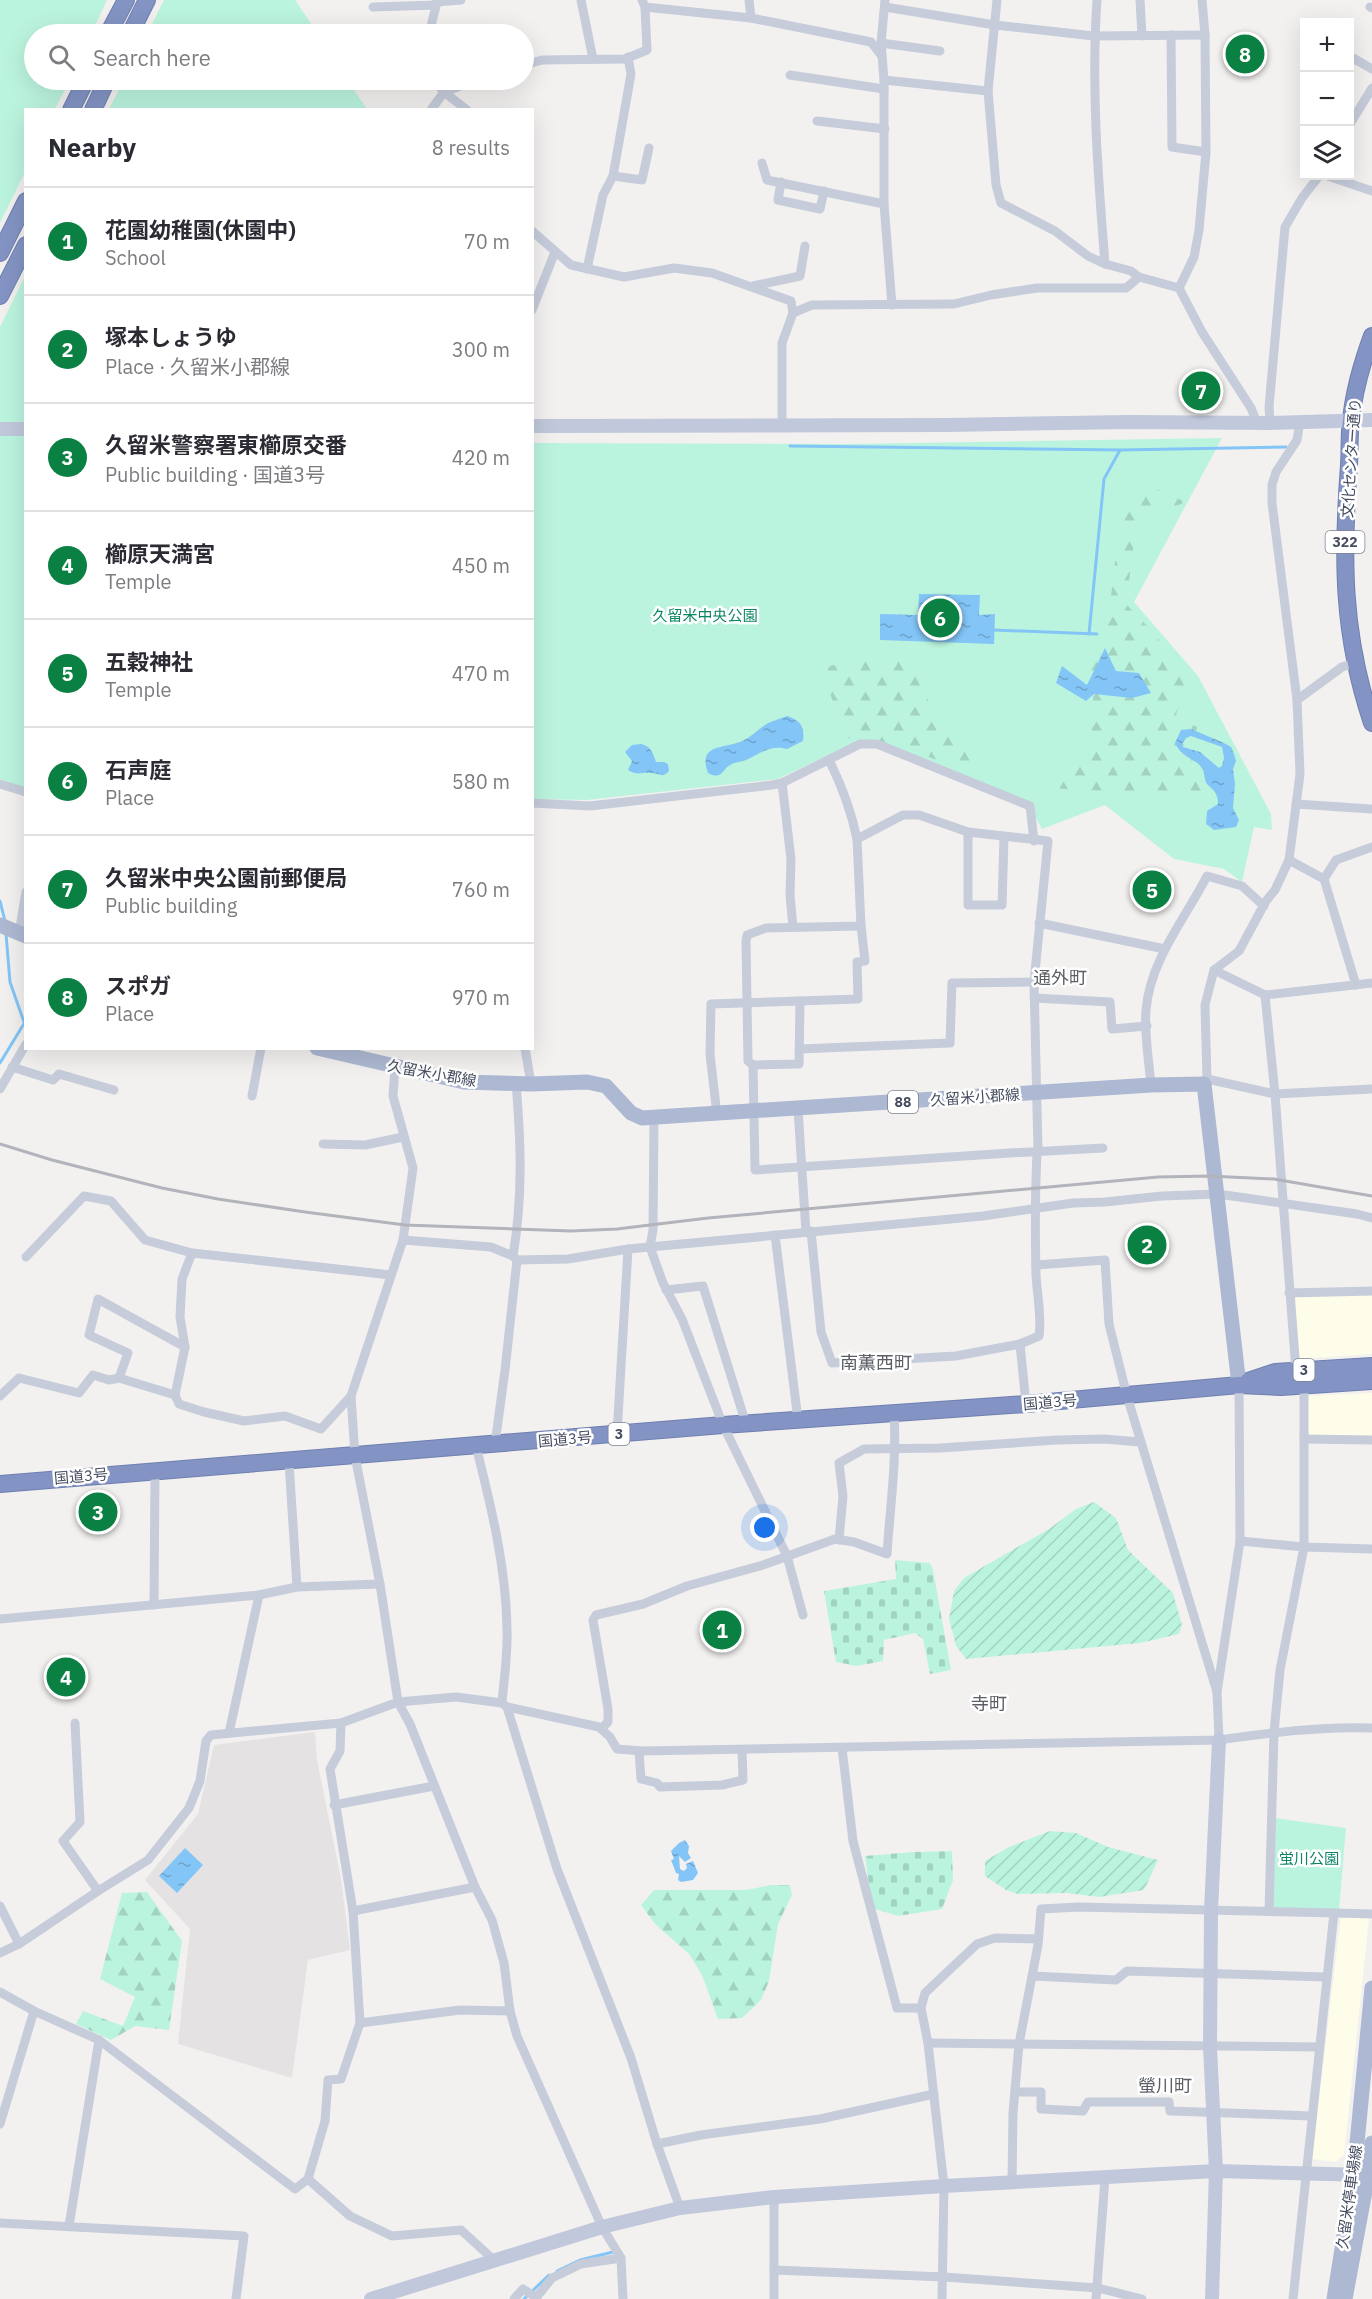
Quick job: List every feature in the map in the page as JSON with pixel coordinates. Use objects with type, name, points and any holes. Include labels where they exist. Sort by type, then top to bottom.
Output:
[{"type":"highway","points":[[113,24],[126,0]]},
{"type":"highway","points":[[135,24],[147,0]]},
{"type":"highway","points":[[72,108],[81,90]]},
{"type":"highway","points":[[94,108],[103,90]]},
{"type":"highway","points":[[0,253],[24,205]]},
{"type":"highway","points":[[0,296],[24,249]]},
{"type":"highway","name":"文化センター通り","points":[[1372,336],[1358,378],[1351,419],[1344,583],[1354,663],[1372,723]]},
{"type":"highway","name":"国道3号","points":[[1239,1385],[1275,1372],[1372,1366]]},
{"type":"highway","name":"国道3号","points":[[0,1484],[723,1425],[1127,1396],[1239,1385],[1304,1387],[1372,1382]]},
{"type":"main road","points":[[0,925],[22,934]]},
{"type":"main road","name":"久留米小郡線","points":[[324,1050],[464,1082],[524,1084],[587,1082],[606,1086],[631,1113],[642,1118],[1206,1082]]},
{"type":"main road","points":[[1206,1082],[1239,1385]]},
{"type":"main road","name":"久留米停車場線","points":[[1345,2299],[1365,2175],[1372,1988]]},
{"type":"main road","name":"久留米停車場線","points":[[1334,2299],[1372,2143]]},
{"type":"street","points":[[373,7],[461,0]]},
{"type":"street","points":[[581,0],[593,59]]},
{"type":"street","points":[[749,0],[751,18]]},
{"type":"street","points":[[997,0],[988,91],[996,184],[1001,203],[1055,231],[1088,256],[1105,264],[1131,271],[1139,277],[1179,288],[1202,332],[1251,408],[1264,423]]},
{"type":"street","points":[[1096,0],[1094,36],[1098,168],[1105,264]]},
{"type":"street","points":[[1140,0],[1142,36]]},
{"type":"street","points":[[1179,288],[1194,257],[1206,152],[1205,35],[1202,0]]},
{"type":"street","points":[[432,24],[437,2]]},
{"type":"street","points":[[892,305],[884,204],[885,129],[881,43],[885,3],[994,25],[1094,36],[1205,35]]},
{"type":"street","points":[[534,62],[628,57],[647,50],[644,4],[751,18],[871,42],[881,55]]},
{"type":"street","points":[[1171,35],[1172,147],[1206,152]]},
{"type":"street","points":[[881,43],[940,51]]},
{"type":"street","points":[[587,269],[603,195],[613,176],[631,74],[628,57]]},
{"type":"street","points":[[1354,59],[1372,69]]},
{"type":"street","points":[[790,75],[884,85],[988,91]]},
{"type":"street","points":[[1354,117],[1372,88]]},
{"type":"street","points":[[432,108],[444,92],[450,90]]},
{"type":"street","points":[[444,92],[464,108]]},
{"type":"street","points":[[817,121],[885,129]]},
{"type":"street","points":[[613,176],[642,180],[649,148]]},
{"type":"street","points":[[762,163],[767,180],[884,204]]},
{"type":"street","points":[[1264,423],[1269,407],[1285,227],[1315,180]]},
{"type":"street","points":[[1340,180],[1372,191]]},
{"type":"street","points":[[781,182],[778,200],[820,209],[824,191]]},
{"type":"street","points":[[534,233],[571,265],[624,277],[674,268],[712,273],[791,301],[793,313],[782,343],[782,425]]},
{"type":"street","points":[[751,286],[800,276],[805,246]]},
{"type":"street","points":[[535,299],[555,252]]},
{"type":"street","points":[[793,313],[812,305],[954,304],[1037,288],[1126,288],[1139,277]]},
{"type":"street","points":[[534,426],[1264,423],[1372,420]]},
{"type":"street","points":[[1299,421],[1297,440],[1276,472],[1272,485],[1272,503],[1297,700],[1300,774],[1289,860],[1275,890],[1263,906],[1239,951],[1214,970],[1205,1005],[1206,1082],[1275,1094],[1372,1089]]},
{"type":"street","points":[[0,424],[21,429]]},
{"type":"street","points":[[0,429],[21,429]]},
{"type":"street","points":[[1297,700],[1342,667],[1354,663]]},
{"type":"street","points":[[534,803],[591,806],[782,783],[860,744],[868,743],[1030,806],[1034,841]]},
{"type":"street","points":[[717,1115],[710,1053],[711,1004],[858,999],[857,962],[865,961],[856,839],[852,814],[843,787],[829,760]]},
{"type":"street","points":[[782,783],[791,859],[790,895],[793,927]]},
{"type":"street","points":[[0,784],[24,791]]},
{"type":"street","points":[[1296,804],[1372,810]]},
{"type":"street","points":[[798,1109],[800,1168],[821,1332],[832,1363],[956,1356],[1020,1344],[1040,1336],[1035,1210],[1037,1153],[1034,982],[1048,841],[968,832],[919,815],[903,815],[856,839]]},
{"type":"street","points":[[968,832],[968,905],[1002,905],[1004,837]]},
{"type":"street","points":[[1324,879],[1336,860],[1372,847]]},
{"type":"street","points":[[1289,860],[1324,879],[1356,985]]},
{"type":"street","points":[[1151,1085],[1146,1011],[1153,976],[1165,949],[1207,876],[1242,886],[1263,906]]},
{"type":"street","points":[[22,934],[24,913]]},
{"type":"street","points":[[1039,923],[1165,949]]},
{"type":"street","points":[[800,1001],[799,1064],[753,1065],[748,1061],[747,935],[766,928],[861,926]]},
{"type":"street","points":[[1214,970],[1265,995],[1372,983]]},
{"type":"street","points":[[799,1049],[950,1043],[952,983],[1034,982]]},
{"type":"street","points":[[1265,995],[1284,1203],[1296,1371]]},
{"type":"street","points":[[1034,998],[1110,1002],[1112,1029],[1147,1026]]},
{"type":"street","points":[[0,1089],[24,1047]]},
{"type":"street","points":[[252,1096],[261,1050]]},
{"type":"street","points":[[495,1444],[505,1370],[520,1208],[525,1050]]},
{"type":"street","points":[[753,1065],[756,1112],[755,1170],[1103,1148]]},
{"type":"street","points":[[12,1067],[53,1080],[58,1074],[114,1090]]},
{"type":"street","points":[[394,1067],[393,1096],[413,1168],[403,1240],[351,1396],[356,1456],[380,1584],[398,1702],[410,1724],[475,1887],[492,1920],[504,1963],[510,2011],[517,2036],[602,2227],[621,2258],[623,2299]]},
{"type":"street","points":[[654,1117],[653,1230],[650,1247],[666,1290],[682,1319],[723,1425],[787,1556],[803,1615]]},
{"type":"street","points":[[323,1144],[365,1145],[403,1137]]},
{"type":"street","points":[[403,1240],[491,1247],[515,1258],[567,1259],[628,1249],[1035,1210],[1073,1203],[1218,1194],[1372,1218]]},
{"type":"street","points":[[26,1257],[84,1196],[111,1201],[130,1220],[145,1240],[192,1253],[391,1275]]},
{"type":"street","points":[[775,1235],[798,1420]]},
{"type":"street","points":[[617,1434],[628,1249]]},
{"type":"street","points":[[192,1253],[182,1279],[180,1317],[185,1347],[175,1395],[179,1404],[244,1421],[285,1416],[321,1429],[351,1396]]},
{"type":"street","points":[[1036,1265],[1105,1260],[1109,1324],[1127,1396],[1217,1692]]},
{"type":"street","points":[[666,1290],[703,1286],[746,1424]]},
{"type":"street","points":[[1289,1293],[1372,1291]]},
{"type":"street","points":[[119,1378],[128,1353],[89,1335],[98,1299],[185,1347]]},
{"type":"street","points":[[1020,1344],[1026,1404]]},
{"type":"street","points":[[0,1396],[20,1378],[79,1393],[93,1375],[109,1380],[119,1378],[175,1395]]},
{"type":"street","points":[[1212,2299],[1216,2171],[1210,2047],[1211,1911],[1219,1740],[1217,1692],[1240,1541],[1239,1385]]},
{"type":"street","points":[[1269,1911],[1274,1732],[1280,1670],[1304,1547],[1304,1387]]},
{"type":"street","points":[[601,1729],[608,1722],[608,1709],[593,1620],[596,1614],[643,1604],[687,1586],[763,1565],[835,1539],[854,1542],[886,1554],[895,1447],[894,1414]]},
{"type":"street","points":[[839,1540],[843,1496],[839,1463],[864,1449],[940,1448],[1057,1440],[1104,1439],[1140,1442]]},
{"type":"street","points":[[1304,1439],[1372,1440]]},
{"type":"street","points":[[476,1446],[496,1523],[502,1570],[507,1629],[505,1705],[557,1869],[631,2058],[657,2144],[680,2208]]},
{"type":"street","points":[[289,1462],[297,1587]]},
{"type":"street","points":[[154,1605],[155,1470]]},
{"type":"street","points":[[1240,1541],[1304,1547],[1372,1549]]},
{"type":"street","points":[[0,1619],[259,1595],[297,1587],[380,1584]]},
{"type":"street","points":[[229,1733],[259,1595]]},
{"type":"street","points":[[0,1953],[19,1944],[148,1860],[189,1808],[200,1781],[206,1741],[211,1734],[341,1723],[398,1702],[456,1697],[505,1705],[601,1729],[610,1737],[617,1749],[639,1751],[842,1749],[1219,1740],[1274,1732],[1352,1727],[1372,1728]]},
{"type":"street","points":[[75,1723],[80,1822],[63,1841],[98,1891]]},
{"type":"street","points":[[0,1992],[34,2011],[99,2040],[295,2189],[308,2179],[325,2121],[328,2080],[340,2079],[360,2023],[353,1911],[334,1805],[330,1769],[340,1751],[341,1723]]},
{"type":"street","points":[[842,1749],[853,1841],[897,2008],[921,2008]]},
{"type":"street","points":[[639,1751],[641,1779],[657,1783],[660,1787],[722,1785],[743,1780],[742,1750]]},
{"type":"street","points":[[334,1805],[434,1786]]},
{"type":"street","points":[[353,1911],[475,1887]]},
{"type":"street","points":[[0,1906],[19,1944]]},
{"type":"street","points":[[1012,2183],[1019,2044],[1032,1976],[1041,1909],[1079,1907],[1372,1914]]},
{"type":"street","points":[[1293,2299],[1334,1913]]},
{"type":"street","points":[[942,2299],[944,2186],[928,2043],[921,2008],[926,1992],[977,1944],[995,1938],[1038,1939]]},
{"type":"street","points":[[1032,1976],[1116,1980],[1126,1971],[1326,1977]]},
{"type":"street","points":[[360,2023],[460,2010],[510,2011]]},
{"type":"street","points":[[0,2124],[34,2011]]},
{"type":"street","points":[[69,2226],[99,2040]]},
{"type":"street","points":[[928,2043],[1319,2047]]},
{"type":"street","points":[[1015,2092],[1041,2092],[1041,2109],[1083,2111],[1088,2102],[1169,2102],[1170,2111],[1311,2116]]},
{"type":"street","points":[[657,2144],[701,2135],[820,2119],[934,2094]]},
{"type":"street","points":[[371,2299],[602,2227],[680,2208],[774,2197],[1216,2171],[1365,2175]]},
{"type":"street","points":[[1096,2299],[1105,2178]]},
{"type":"street","points":[[308,2179],[350,2216],[392,2236],[461,2230],[495,2261]]},
{"type":"street","points":[[774,2197],[774,2299]]},
{"type":"street","points":[[0,2223],[244,2236],[236,2299]]},
{"type":"street","points":[[514,2299],[523,2289],[536,2298],[552,2278],[581,2264],[621,2258]]},
{"type":"street","points":[[774,2270],[944,2277],[1098,2288],[1142,2299]]},
{"type":"shaded area","points":[[1372,1293],[1372,1354],[1297,1359],[1293,1297]]},
{"type":"shaded area","points":[[1372,1393],[1372,1438],[1305,1437],[1307,1396]]},
{"type":"shaded area","points":[[315,1732],[317,1760],[341,1879],[350,1950],[308,1960],[292,2078],[178,2044],[190,1929],[145,1880],[198,1814],[214,1745]]},
{"type":"shaded area","points":[[1341,1916],[1369,1918],[1344,2155],[1336,2162],[1312,2159]]},
{"type":"green space","points":[[0,0],[107,0],[96,24],[24,24],[24,90],[65,90],[56,108],[24,108],[24,174],[0,223]]},
{"type":"green space","points":[[164,0],[295,0],[311,24],[152,24]]},
{"type":"green space","points":[[119,90],[354,90],[366,108],[110,108]]},
{"type":"green space","points":[[24,278],[24,788],[0,779],[0,327]]},
{"type":"green space","name":"久留米中央公園","points":[[1222,438],[1134,602],[1198,676],[1271,814],[1272,830],[1254,827],[1242,882],[1224,869],[1174,859],[1105,805],[1042,829],[1029,806],[866,737],[778,779],[587,800],[534,799],[534,443],[847,444]]},
{"type":"green space","points":[[1148,485],[1186,502],[1137,521],[1126,604],[1156,635],[1187,681],[1176,715],[1197,727],[1196,764],[1202,779],[1214,797],[1047,788],[1072,778],[1067,764],[1086,758],[1094,685],[1080,674],[1105,648],[1118,536],[1128,501]]},
{"type":"green space","points":[[879,657],[897,659],[917,670],[939,723],[947,734],[978,763],[970,772],[896,745],[847,738],[827,686],[823,667]]},
{"type":"green space","points":[[1094,1502],[1116,1518],[1128,1550],[1173,1593],[1182,1625],[1179,1634],[1140,1643],[966,1659],[956,1646],[949,1619],[954,1591],[964,1578],[1049,1529],[1076,1509]]},
{"type":"green space","points":[[895,1560],[930,1563],[951,1670],[930,1674],[923,1639],[915,1633],[884,1640],[883,1661],[857,1666],[836,1662],[824,1591],[896,1579]]},
{"type":"green space","name":"蛍川公園","points":[[1275,1818],[1346,1828],[1339,1910],[1272,1908]]},
{"type":"green space","points":[[1050,1831],[1076,1833],[1108,1847],[1158,1860],[1144,1890],[1099,1897],[1066,1893],[1018,1894],[1006,1890],[985,1876],[985,1861],[1009,1847]]},
{"type":"green space","points":[[952,1851],[953,1880],[942,1909],[898,1916],[872,1908],[865,1856]]},
{"type":"green space","points":[[771,1885],[790,1885],[792,1895],[778,1924],[769,1981],[761,2000],[742,2018],[718,2019],[702,1975],[689,1954],[655,1924],[641,1905],[654,1890],[746,1890]]},
{"type":"green space","points":[[147,1892],[182,1941],[169,2030],[135,2026],[111,2040],[76,2024],[83,2011],[123,2026],[135,1997],[100,1979],[122,1893]]},
{"type":"water","points":[[919,594],[980,595],[979,615],[995,614],[994,644],[880,640],[880,614],[918,615]]},
{"type":"water","points":[[1105,648],[1116,671],[1139,673],[1151,693],[1132,698],[1094,694],[1086,701],[1056,683],[1062,666],[1087,685]]},
{"type":"water","points":[[787,716],[801,724],[803,741],[787,749],[765,750],[732,764],[720,775],[708,773],[706,756],[709,752],[745,740],[767,724]]},
{"type":"water","points":[[1191,729],[1231,747],[1236,761],[1233,769],[1235,784],[1233,808],[1239,820],[1236,827],[1214,830],[1206,824],[1207,811],[1218,804],[1217,797],[1206,782],[1200,766],[1178,749],[1175,743],[1181,730]],"holes":[[[1191,736],[1222,747],[1224,758],[1219,768],[1200,752],[1183,747],[1182,744],[1186,738]]]},
{"type":"water","points":[[641,744],[649,748],[656,762],[668,764],[667,773],[663,775],[637,773],[628,770],[632,761],[625,752],[632,745]]},
{"type":"water","points":[[685,1840],[689,1846],[688,1853],[691,1858],[685,1862],[679,1856],[680,1869],[684,1871],[687,1868],[686,1864],[693,1861],[698,1873],[693,1880],[681,1882],[678,1880],[679,1874],[676,1873],[671,1860],[674,1859],[671,1851]]},
{"type":"water","points":[[185,1848],[203,1865],[177,1893],[159,1876]]},
{"type":"waterway","points":[[790,446],[1120,450],[1286,447]]},
{"type":"waterway","points":[[1089,634],[1104,479],[1120,450]]},
{"type":"waterway","points":[[994,630],[1097,634]]},
{"type":"waterway","points":[[0,901],[5,921]]},
{"type":"waterway","points":[[6,934],[10,982],[24,1022]]},
{"type":"waterway","points":[[0,1063],[24,1024]]},
{"type":"waterway","points":[[557,2271],[580,2260],[613,2252]]},
{"type":"waterway","points":[[524,2299],[549,2275]]},
{"type":"railway","points":[[0,1144],[52,1160],[162,1188],[218,1199],[405,1225],[571,1231],[617,1229],[708,1218],[1158,1177],[1209,1176],[1274,1179],[1372,1196]]},
{"type":"place","name":"スポガ","points":[[1245,54]]},
{"type":"place","name":"久留米中央公園前郵便局","points":[[1201,391]]},
{"type":"place","name":"石声庭","points":[[940,618]]},
{"type":"place","name":"五穀神社","points":[[1152,890]]},
{"type":"place","name":"塚本しょうゆ","points":[[1147,1245]]},
{"type":"place","name":"久留米警察署東櫛原交番","points":[[98,1512]]},
{"type":"place","name":"花園幼稚園(休園中)","points":[[722,1630]]},
{"type":"place","name":"櫛原天満宮","points":[[66,1677]]},
{"type":"district","name":"通外町","points":[[1060,977]]},
{"type":"district","name":"南薫西町","points":[[876,1362]]},
{"type":"district","name":"寺町","points":[[989,1703]]},
{"type":"district","name":"螢川町","points":[[1165,2085]]}]
